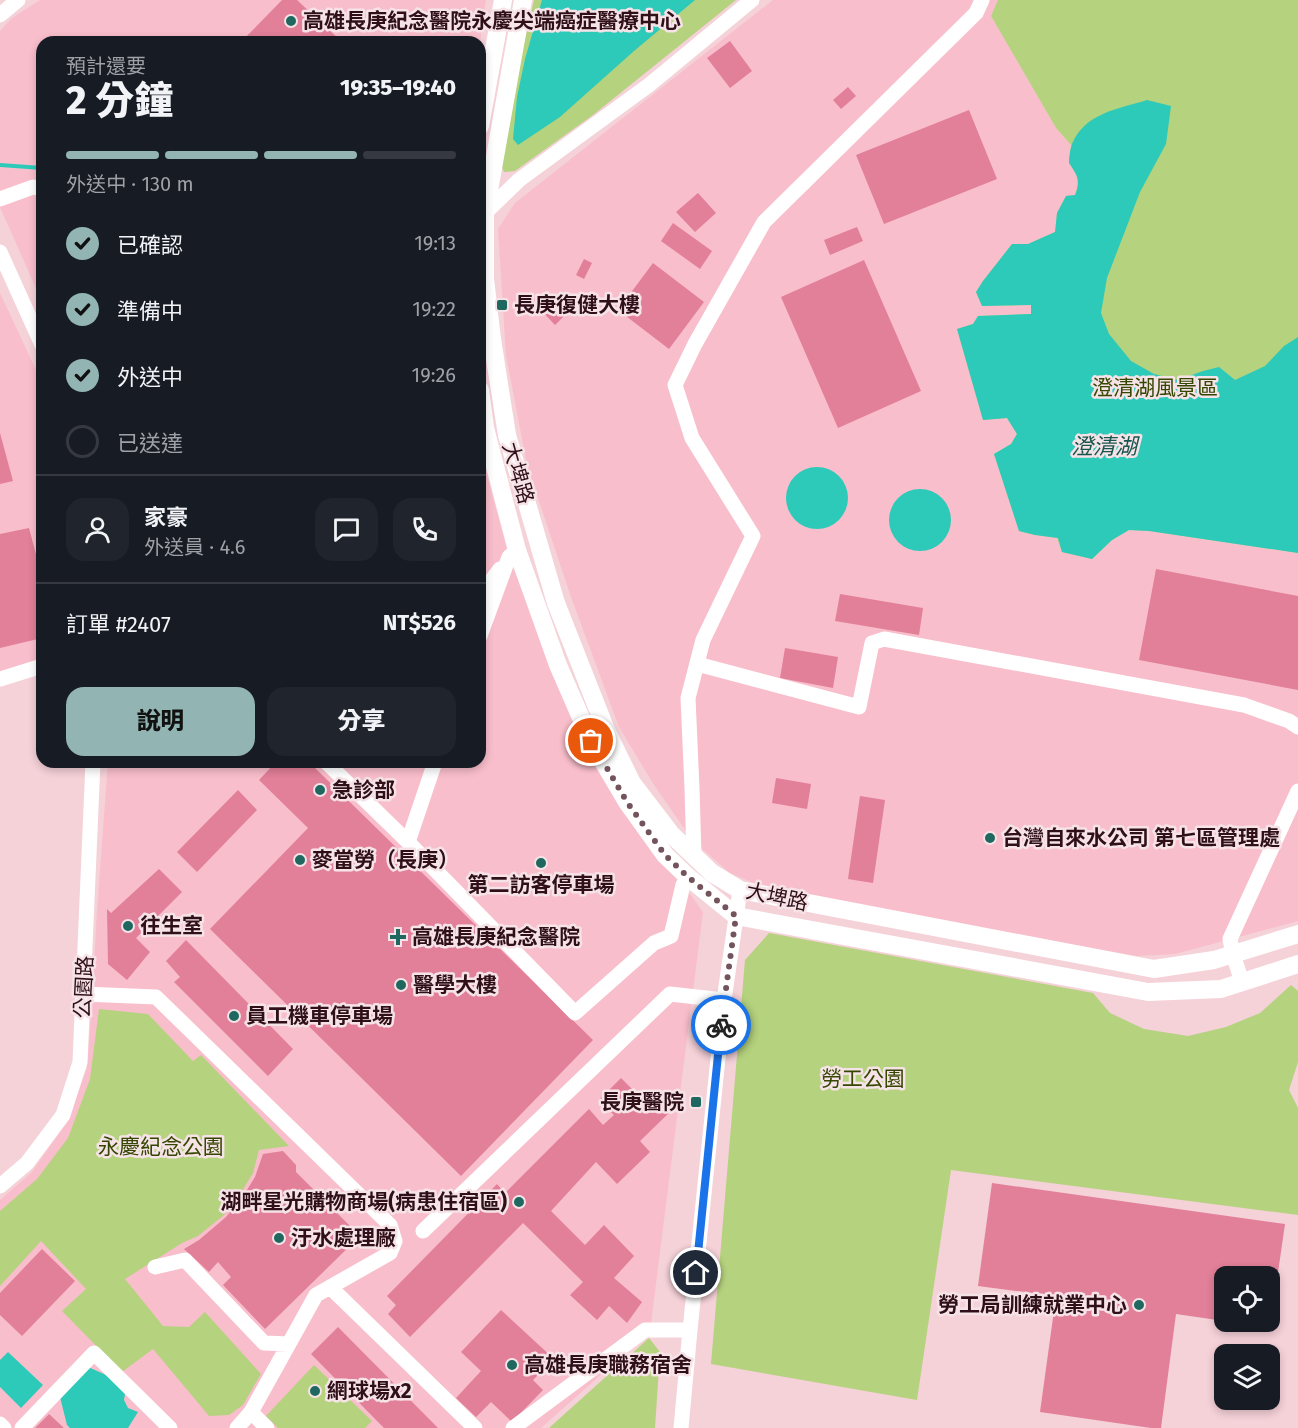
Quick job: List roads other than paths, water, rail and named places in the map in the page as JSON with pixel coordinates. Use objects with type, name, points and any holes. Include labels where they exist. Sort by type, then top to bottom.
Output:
[{"type":"main road","points":[[486,92],[502,0]]},
{"type":"main road","name":"大埤路","points":[[486,207],[523,0]]},
{"type":"main road","name":"大埤路","points":[[486,288],[507,435],[556,603],[606,730],[632,783],[671,834],[712,873],[740,890],[1154,969],[1214,960],[1298,934]]},
{"type":"main road","name":"大埤路","points":[[486,452],[513,554],[591,741],[627,802],[665,855],[736,916],[1148,992],[1221,989],[1298,964]]},
{"type":"street","points":[[0,15],[18,0]]},
{"type":"street","points":[[486,212],[519,180],[649,85],[752,0]]},
{"type":"street","points":[[694,857],[688,698],[703,640],[753,536],[692,438],[675,385],[695,344],[764,222],[976,13],[982,0]]},
{"type":"street","points":[[0,199],[36,188]]},
{"type":"street","points":[[0,252],[36,332]]},
{"type":"street","points":[[486,588],[513,554]]},
{"type":"street","points":[[486,621],[513,554]]},
{"type":"street","points":[[697,664],[860,707],[872,643],[884,639],[1244,705],[1298,727]]},
{"type":"street","points":[[0,679],[36,668]]},
{"type":"street","name":"公園路","points":[[0,1186],[27,1163],[63,1115],[80,1062],[93,768]]},
{"type":"street","points":[[332,768],[575,1013],[654,943],[671,936],[683,885],[688,877]]},
{"type":"street","points":[[408,842],[433,768]]},
{"type":"street","points":[[1242,982],[1230,939],[1298,791]]},
{"type":"street","points":[[681,1428],[724,1000],[740,890]]},
{"type":"street","points":[[83,994],[156,997],[390,1225],[395,1241],[390,1252],[316,1295],[251,1412],[237,1428]]},
{"type":"street","points":[[423,1231],[670,994],[724,1000]]},
{"type":"street","points":[[155,1267],[185,1260],[264,1342],[289,1344]]},
{"type":"street","points":[[330,1287],[475,1428]]},
{"type":"street","points":[[513,1428],[645,1330],[690,1330]]},
{"type":"street","points":[[22,1428],[94,1353],[170,1428]]},
{"type":"street","points":[[251,1412],[267,1428]]},
{"type":"street","points":[[0,1424],[4,1428]]},
{"type":"water","points":[[542,0],[695,0],[560,117],[518,145],[513,139],[517,97]]},
{"type":"water","name":"澄清湖","points":[[1147,100],[1171,106],[1166,144],[1140,192],[1107,278],[1101,313],[1109,334],[1131,361],[1154,374],[1178,380],[1219,367],[1235,380],[1265,366],[1284,346],[1298,337],[1298,553],[1129,530],[1112,540],[1092,559],[1062,552],[1058,538],[1019,531],[994,454],[1011,444],[1017,434],[1007,418],[983,420],[957,329],[973,324],[978,316],[1031,314],[1031,305],[982,306],[976,292],[1012,244],[1028,244],[1055,232],[1057,213],[1066,196],[1075,195],[1077,190],[1077,178],[1069,163],[1069,156],[1072,144],[1085,125],[1104,114]]},
{"type":"water","points":[[817,467],[834,472],[839,476],[843,481],[848,498],[843,515],[839,520],[834,524],[817,529],[800,524],[795,520],[791,515],[786,498],[791,481],[795,476],[800,472]]},
{"type":"water","points":[[920,489],[937,494],[942,498],[946,503],[951,520],[946,537],[942,542],[937,546],[920,551],[903,546],[898,542],[894,537],[889,520],[894,503],[898,498],[903,494]]},
{"type":"water","points":[[8,1352],[43,1385],[21,1408],[0,1387],[0,1360]]},
{"type":"water","points":[[86,1366],[126,1388],[124,1400],[128,1408],[138,1412],[128,1428],[70,1428],[67,1425],[60,1397]]},
{"type":"waterway","points":[[0,165],[36,168]]},
{"type":"place","name":"高雄長庚紀念醫院永慶尖端癌症醫療中心","points":[[291,21]]},
{"type":"place","name":"長庚復健大樓","points":[[502,305]]},
{"type":"place","name":"急診部","points":[[320,790]]},
{"type":"place","name":"台灣自來水公司 第七區管理處","points":[[990,838]]},
{"type":"place","name":"麥當勞（長庚）","points":[[300,860]]},
{"type":"place","name":"第二訪客停車場","points":[[541,863]]},
{"type":"place","name":"往生室","points":[[128,926]]},
{"type":"place","name":"高雄長庚紀念醫院","points":[[398,937]]},
{"type":"place","name":"醫學大樓","points":[[401,985]]},
{"type":"place","name":"員工機車停車場","points":[[234,1016]]},
{"type":"place","name":"長庚醫院","points":[[696,1102]]},
{"type":"place","name":"湖畔星光購物商場(病患住宿區)","points":[[519,1202]]},
{"type":"place","name":"汙水處理廠","points":[[279,1238]]},
{"type":"place","name":"勞工局訓練就業中心","points":[[1139,1305]]},
{"type":"place","name":"高雄長庚職務宿舍","points":[[512,1365]]},
{"type":"place","name":"網球場x2","points":[[315,1391]]},
{"type":"park label","name":"澄清湖風景區","points":[[1155,388]]},
{"type":"park label","name":"勞工公園","points":[[863,1079]]},
{"type":"park label","name":"永慶紀念公園","points":[[161,1147]]}]
